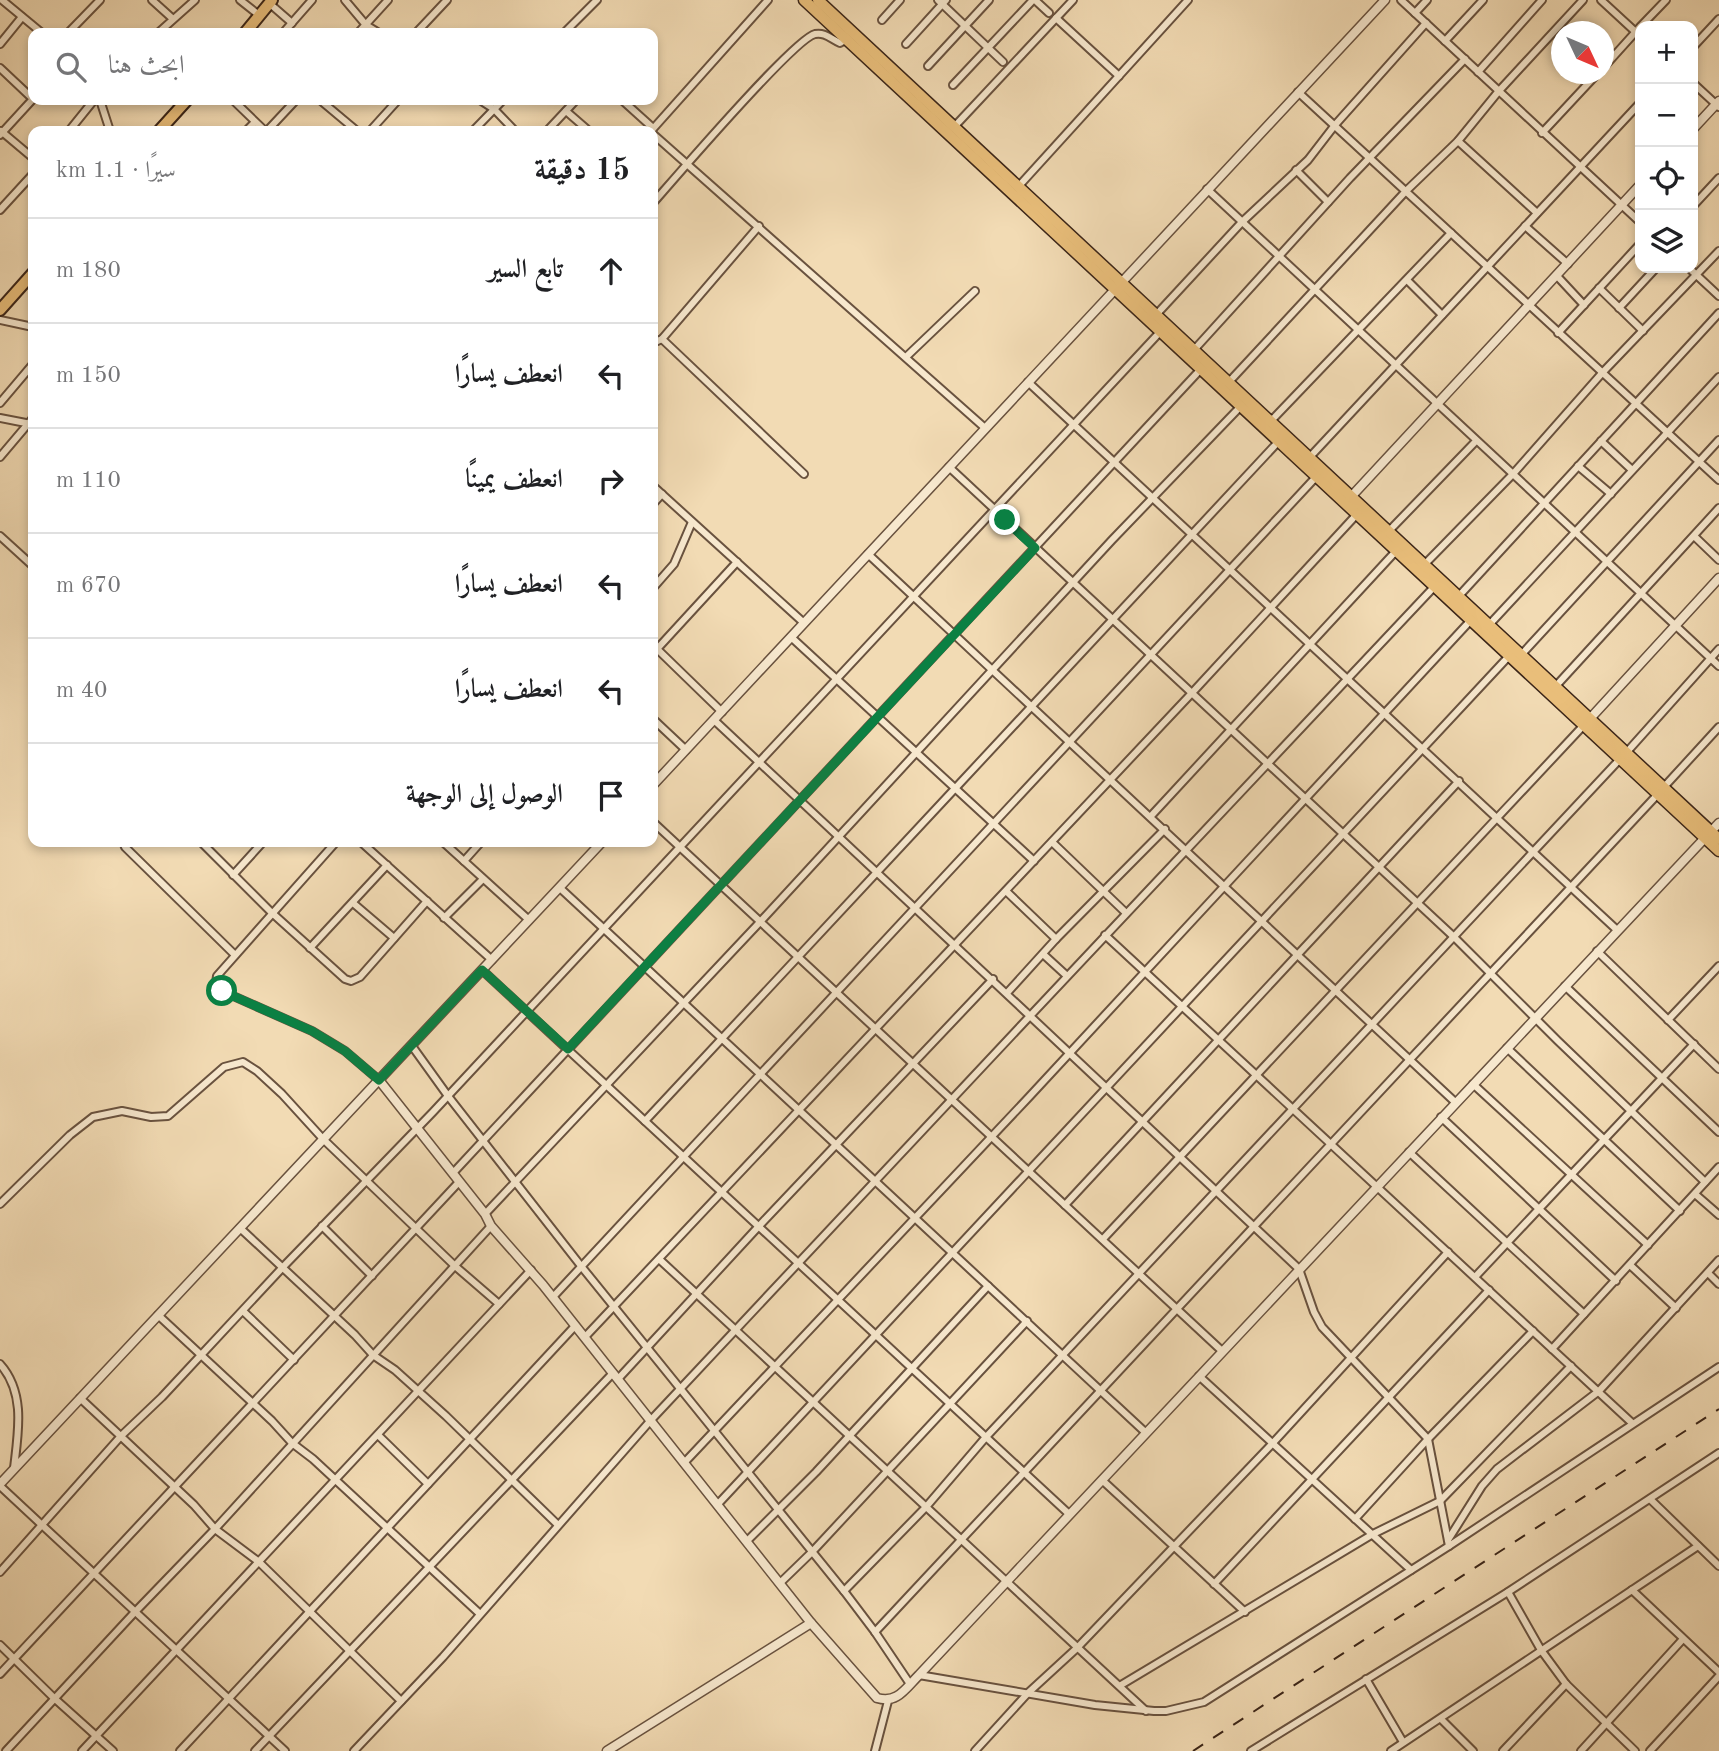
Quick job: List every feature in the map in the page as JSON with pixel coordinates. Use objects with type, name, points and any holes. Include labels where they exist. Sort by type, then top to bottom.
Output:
[{"type":"highway","points":[[248,28],[270,2]]},
{"type":"highway","points":[[164,126],[182,105]]},
{"type":"highway","points":[[3,302],[28,280]]},
{"type":"main road","points":[[804,0],[850,35],[954,127],[1018,187],[1200,370],[1316,477],[1348,501]]},
{"type":"main road","points":[[818,0],[850,35],[1118,286],[1155,316],[1309,458],[1395,551],[1508,656],[1587,722],[1661,790],[1707,834],[1719,851]]},
{"type":"main road","points":[[1360,512],[1388,532],[1489,625],[1555,687],[1587,722]]},
{"type":"main road","points":[[1707,834],[1719,839]]},
{"type":"street","points":[[2,0],[35,28]]},
{"type":"street","points":[[73,28],[100,0]]},
{"type":"street","points":[[152,0],[173,19]]},
{"type":"street","points":[[164,28],[195,0]]},
{"type":"street","points":[[240,0],[259,15]]},
{"type":"street","points":[[288,28],[312,0]]},
{"type":"street","points":[[345,0],[371,28]]},
{"type":"street","points":[[363,28],[388,0]]},
{"type":"street","points":[[421,28],[447,0]]},
{"type":"street","points":[[569,28],[597,0]]},
{"type":"street","points":[[656,126],[768,0]]},
{"type":"street","points":[[882,20],[900,0]]},
{"type":"street","points":[[928,66],[989,0]]},
{"type":"street","points":[[953,85],[1034,0],[1049,13]]},
{"type":"street","points":[[954,127],[1073,0]]},
{"type":"street","points":[[1018,187],[1188,0]]},
{"type":"street","points":[[658,780],[1385,0]]},
{"type":"street","points":[[1393,0],[1402,1],[1635,217]]},
{"type":"street","points":[[1415,13],[1427,0]]},
{"type":"street","points":[[1445,41],[1483,0]]},
{"type":"street","points":[[1478,72],[1542,0]]},
{"type":"street","points":[[1228,383],[1406,191],[1458,141],[1498,92],[1583,0]]},
{"type":"street","points":[[1601,0],[1635,27]]},
{"type":"street","points":[[1647,21],[1666,0]]},
{"type":"street","points":[[906,44],[942,1],[1003,62]]},
{"type":"street","points":[[270,2],[292,23]]},
{"type":"street","points":[[0,44],[22,18]]},
{"type":"street","points":[[1056,18],[1119,76]]},
{"type":"street","points":[[1698,42],[1719,19]]},
{"type":"street","points":[[1155,316],[1242,222],[1308,160],[1335,125],[1426,23]]},
{"type":"street","points":[[658,197],[783,60],[811,35],[824,34],[840,43],[850,35]]},
{"type":"street","points":[[1614,56],[1635,34]]},
{"type":"street","points":[[1193,351],[1328,202],[1465,59]]},
{"type":"street","points":[[0,68],[28,94]]},
{"type":"street","points":[[1542,133],[1588,84]]},
{"type":"street","points":[[1694,84],[1718,104],[1698,124]]},
{"type":"street","points":[[1298,92],[1719,480]]},
{"type":"street","points":[[28,104],[1,132],[28,154]]},
{"type":"street","points":[[73,126],[89,105]]},
{"type":"street","points":[[102,105],[108,126]]},
{"type":"street","points":[[238,105],[259,126]]},
{"type":"street","points":[[271,126],[291,105]]},
{"type":"street","points":[[326,105],[351,126]]},
{"type":"street","points":[[375,126],[393,105]]},
{"type":"street","points":[[488,105],[510,126]]},
{"type":"street","points":[[478,126],[498,105]]},
{"type":"street","points":[[552,126],[571,105]]},
{"type":"street","points":[[627,105],[647,126]]},
{"type":"street","points":[[1309,458],[1635,108]]},
{"type":"street","points":[[566,111],[583,126]]},
{"type":"street","points":[[250,126],[254,122]]},
{"type":"street","points":[[658,136],[985,428]]},
{"type":"street","points":[[1458,141],[1536,213]]},
{"type":"street","points":[[1296,170],[1328,202]]},
{"type":"street","points":[[1698,201],[1719,178]]},
{"type":"street","points":[[0,210],[28,180]]},
{"type":"street","points":[[1207,189],[1719,666]]},
{"type":"street","points":[[1348,501],[1635,191]]},
{"type":"street","points":[[0,195],[8,202]]},
{"type":"street","points":[[658,341],[759,226]]},
{"type":"street","points":[[1525,226],[1568,264]]},
{"type":"street","points":[[1270,422],[1451,233]]},
{"type":"street","points":[[1559,333],[1635,249]]},
{"type":"street","points":[[1424,565],[1513,474],[1603,372],[1719,251]]},
{"type":"street","points":[[1619,308],[1651,273]]},
{"type":"street","points":[[1696,275],[1719,296]]},
{"type":"street","points":[[1557,276],[1584,304]]},
{"type":"street","points":[[1407,281],[1442,315]]},
{"type":"street","points":[[1599,288],[1643,331]]},
{"type":"street","points":[[906,358],[975,291]]},
{"type":"street","points":[[1458,597],[1719,313]]},
{"type":"street","points":[[0,320],[28,326]]},
{"type":"street","points":[[0,1572],[44,1526],[121,1436],[448,1097],[1160,332]]},
{"type":"street","points":[[662,339],[804,474]]},
{"type":"street","points":[[0,403],[28,370]]},
{"type":"street","points":[[453,1174],[1200,370]]},
{"type":"street","points":[[1489,625],[1719,377]]},
{"type":"street","points":[[1028,382],[1618,930]]},
{"type":"street","points":[[1712,384],[1719,390]]},
{"type":"street","points":[[485,1214],[760,922],[1072,583],[1241,407]]},
{"type":"street","points":[[0,418],[28,422]]},
{"type":"street","points":[[0,457],[28,426]]},
{"type":"street","points":[[1601,440],[1632,470]]},
{"type":"street","points":[[1521,655],[1719,440]]},
{"type":"street","points":[[645,1121],[1279,441]]},
{"type":"street","points":[[1388,532],[1476,441]]},
{"type":"street","points":[[1578,466],[1611,494]]},
{"type":"street","points":[[949,467],[1454,937],[1705,1182]]},
{"type":"street","points":[[553,1297],[1316,477]]},
{"type":"street","points":[[658,490],[804,623]]},
{"type":"street","points":[[658,498],[662,494]]},
{"type":"street","points":[[1555,687],[1719,508]]},
{"type":"street","points":[[585,1337],[1360,512]]},
{"type":"street","points":[[658,582],[674,564],[692,522]]},
{"type":"street","points":[[0,536],[28,561]]},
{"type":"street","points":[[1693,536],[1719,560]]},
{"type":"street","points":[[1150,816],[1395,551]]},
{"type":"street","points":[[869,554],[1455,1102]]},
{"type":"street","points":[[658,644],[737,562]]},
{"type":"street","points":[[1103,1239],[1719,578]]},
{"type":"street","points":[[355,1751],[651,1420],[1434,587]]},
{"type":"street","points":[[684,1463],[915,1219],[1471,620]]},
{"type":"street","points":[[791,637],[1034,861]]},
{"type":"street","points":[[844,1591],[926,1507],[986,1437],[1534,852],[1719,649]]},
{"type":"street","points":[[658,650],[722,712]]},
{"type":"street","points":[[718,1504],[1508,656]]},
{"type":"street","points":[[715,720],[1299,1269],[1322,1327],[1428,1438],[1449,1543]]},
{"type":"street","points":[[658,724],[686,750]]},
{"type":"street","points":[[875,1632],[1719,727]]},
{"type":"street","points":[[1065,1205],[1459,781]]},
{"type":"street","points":[[332,847],[271,912],[217,976],[217,987],[332,1042],[379,1080],[492,1226],[576,1325],[811,1623],[877,1698],[888,1701],[896,1698],[919,1675],[1719,822]]},
{"type":"street","points":[[658,827],[1222,1351]]},
{"type":"street","points":[[1007,993],[1056,939],[1165,830]]},
{"type":"street","points":[[1052,842],[1126,913]]},
{"type":"street","points":[[127,847],[235,955]]},
{"type":"street","points":[[206,847],[271,912],[345,979],[351,981],[360,977],[427,901]]},
{"type":"street","points":[[233,875],[258,847]]},
{"type":"street","points":[[366,847],[492,960]]},
{"type":"street","points":[[449,847],[529,920]]},
{"type":"street","points":[[464,861],[477,847]]},
{"type":"street","points":[[285,1751],[178,1650],[134,1613],[0,1485],[597,847]]},
{"type":"street","points":[[310,948],[387,866]]},
{"type":"street","points":[[444,918],[483,879]]},
{"type":"street","points":[[559,888],[1146,1432]]},
{"type":"street","points":[[1006,891],[1056,939]]},
{"type":"street","points":[[353,903],[394,938]]},
{"type":"street","points":[[1105,935],[1632,1423]]},
{"type":"street","points":[[1597,951],[1718,1067]]},
{"type":"street","points":[[1042,954],[1067,976]]},
{"type":"street","points":[[1668,1020],[1719,966]]},
{"type":"street","points":[[482,970],[1069,1514]]},
{"type":"street","points":[[256,1751],[512,1480],[616,1376],[648,1348],[759,1226],[993,979]]},
{"type":"street","points":[[1565,986],[1719,1132]]},
{"type":"street","points":[[1475,1278],[1694,1044]]},
{"type":"street","points":[[412,1046],[448,1097],[581,1266],[844,1591],[910,1684]]},
{"type":"street","points":[[1507,1048],[1680,1210]]},
{"type":"street","points":[[0,1204],[70,1135],[93,1117],[122,1111],[152,1117],[168,1116],[224,1067],[243,1062],[282,1094],[366,1181],[499,1304]]},
{"type":"street","points":[[1473,1084],[1648,1245]]},
{"type":"street","points":[[1441,1117],[1616,1281]]},
{"type":"street","points":[[1409,1152],[1584,1314]]},
{"type":"street","points":[[1552,1349],[1719,1167]]},
{"type":"street","points":[[0,1674],[460,1182]]},
{"type":"street","points":[[1695,1194],[1719,1215]]},
{"type":"street","points":[[322,1226],[372,1276]]},
{"type":"street","points":[[6,1751],[215,1529],[492,1226]]},
{"type":"street","points":[[240,1228],[373,1355],[419,1392],[470,1439],[558,1525]]},
{"type":"street","points":[[975,1751],[1028,1693],[1077,1648],[1271,1444],[1448,1252]]},
{"type":"street","points":[[659,1259],[1008,1580],[1146,1711]]},
{"type":"street","points":[[1449,1543],[1475,1496],[1497,1469],[1599,1391],[1719,1260]]},
{"type":"street","points":[[1630,1265],[1676,1308]]},
{"type":"street","points":[[82,1751],[531,1270]]},
{"type":"street","points":[[1708,1273],[1719,1284]]},
{"type":"street","points":[[747,1541],[988,1286]]},
{"type":"street","points":[[1214,1584],[1489,1290]]},
{"type":"street","points":[[243,1311],[294,1360]]},
{"type":"street","points":[[158,1315],[292,1443],[480,1614]]},
{"type":"street","points":[[780,1583],[1027,1321]]},
{"type":"street","points":[[180,1751],[576,1325]]},
{"type":"street","points":[[1355,1519],[1428,1438],[1533,1331]]},
{"type":"street","points":[[0,1364],[11,1378],[17,1400],[18,1425],[14,1468]]},
{"type":"street","points":[[1121,1685],[1373,1534],[1440,1502],[1571,1366]]},
{"type":"street","points":[[919,1675],[1146,1711],[1166,1711],[1204,1702],[1719,1367]]},
{"type":"street","points":[[1199,1376],[1410,1570]]},
{"type":"street","points":[[80,1398],[175,1487],[215,1529],[259,1562],[401,1701]]},
{"type":"street","points":[[378,1435],[428,1484]]},
{"type":"street","points":[[1251,1751],[1508,1592],[1719,1453]]},
{"type":"street","points":[[1102,1480],[1245,1612]]},
{"type":"street","points":[[1650,1499],[1718,1563]]},
{"type":"street","points":[[1391,1751],[1698,1546]]},
{"type":"street","points":[[1632,1590],[1719,1674],[1650,1751]]},
{"type":"street","points":[[1508,1592],[1541,1650],[1566,1684],[1635,1751]]},
{"type":"street","points":[[607,1751],[811,1623]]},
{"type":"street","points":[[1581,1751],[1683,1639]]},
{"type":"street","points":[[0,1645],[113,1751]]},
{"type":"street","points":[[1366,1679],[1403,1742]]},
{"type":"street","points":[[1503,1751],[1566,1684]]},
{"type":"street","points":[[875,1751],[888,1701]]},
{"type":"street","points":[[1441,1719],[1473,1751]]},
{"type":"railway","points":[[1193,1751],[1719,1409]]},
{"type":"route","points":[[222,991],[332,1042],[379,1080],[482,970],[568,1049],[1035,548],[1005,520]]}]
